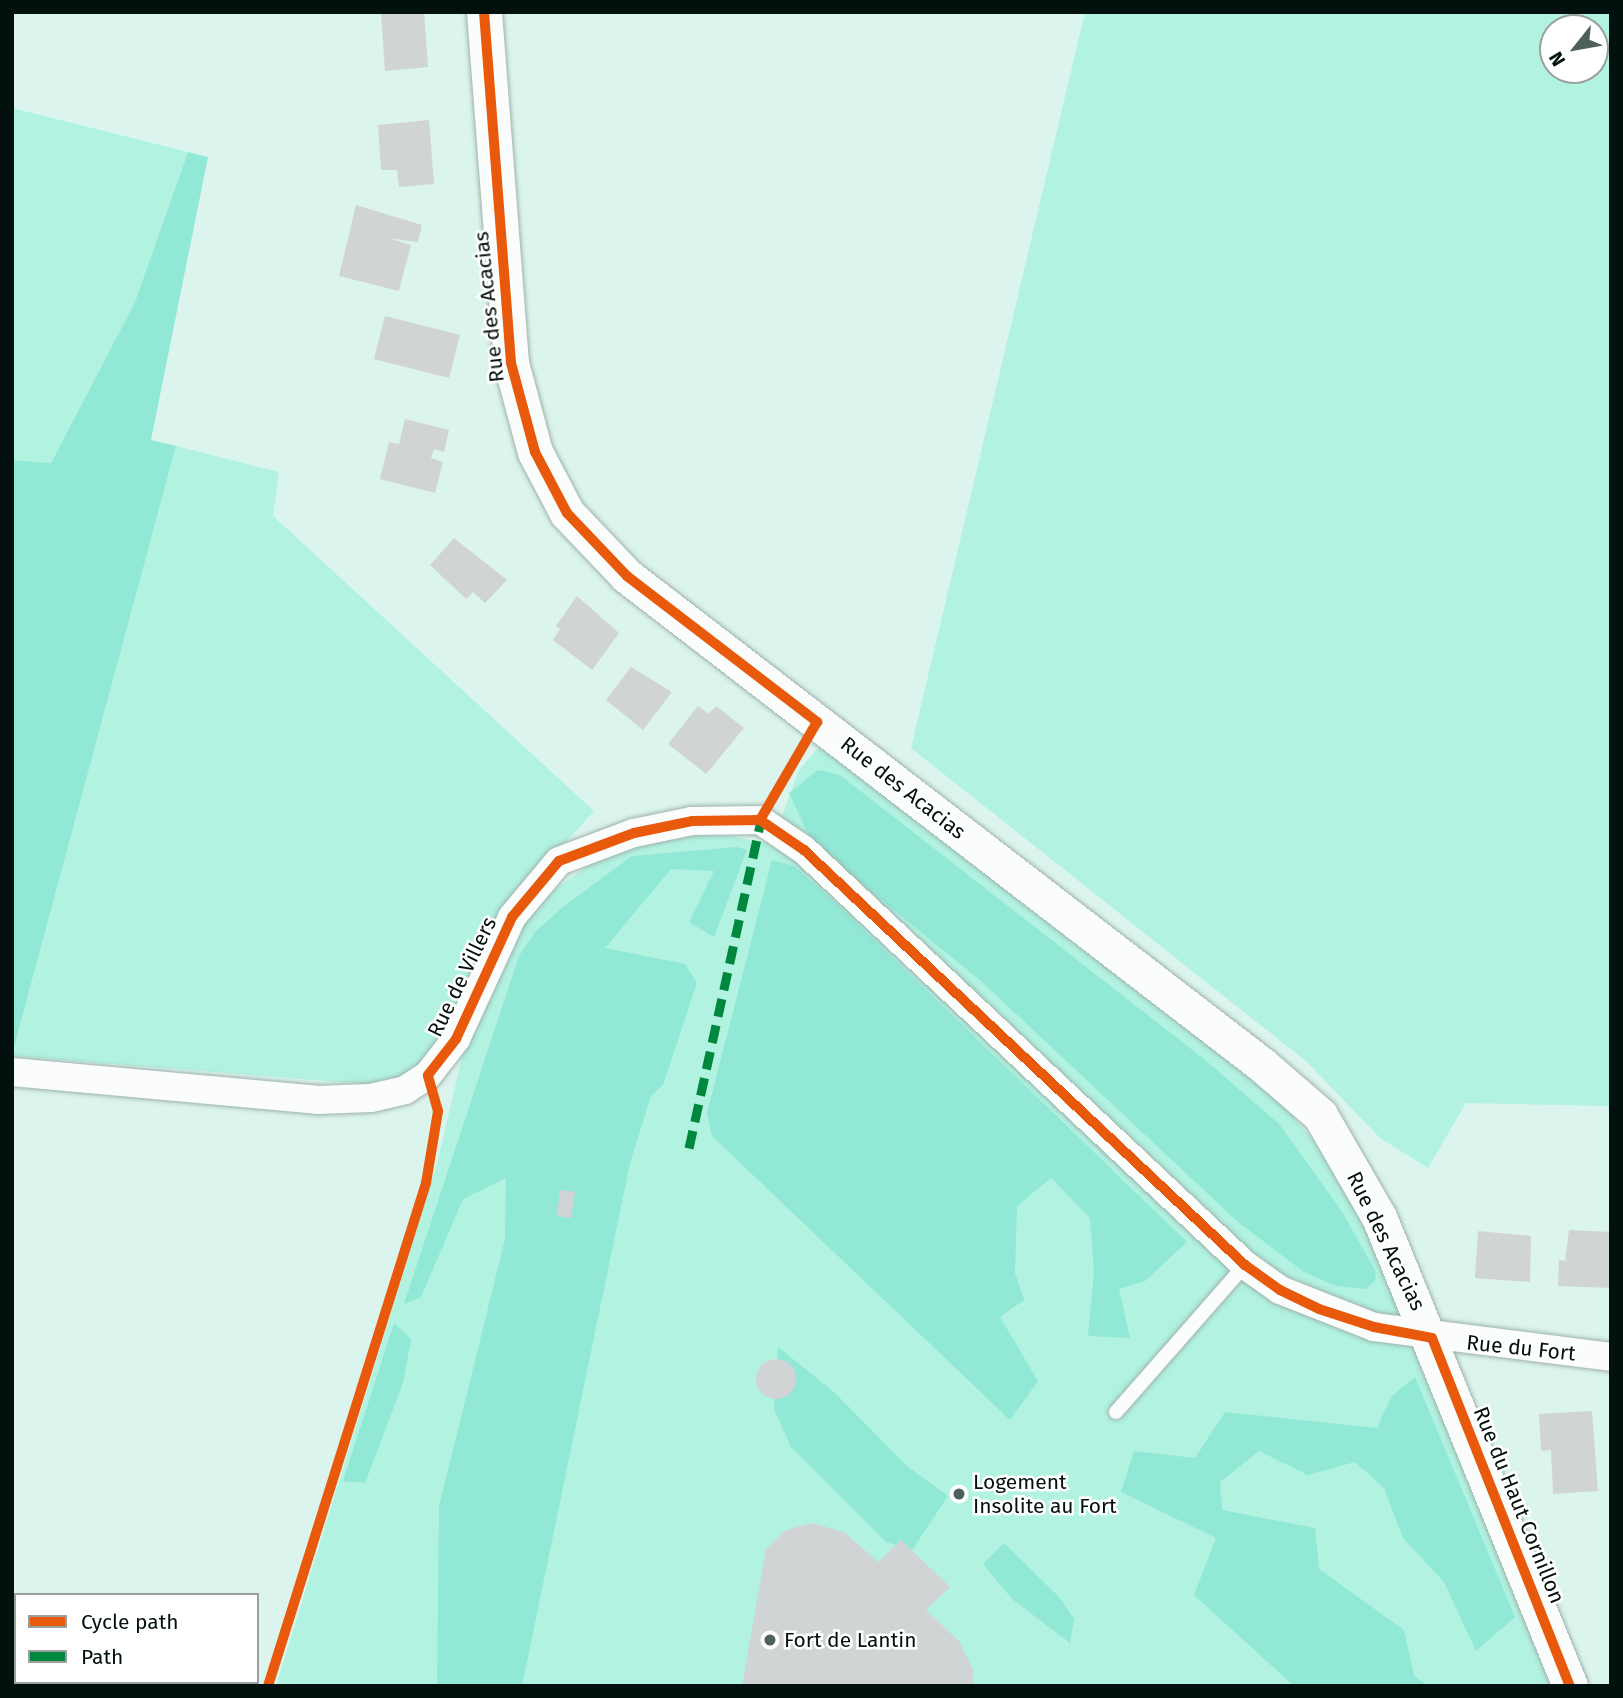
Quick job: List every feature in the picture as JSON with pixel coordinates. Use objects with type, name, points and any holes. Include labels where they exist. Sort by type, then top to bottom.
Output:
[{"type":"street","name":"Rue des Acacias","points":[[484,12],[511,363],[535,452],[568,513],[627,576],[1261,1064],[1320,1115],[1379,1217],[1432,1338]]},
{"type":"street","name":"Rue du Fort","points":[[760,820],[804,850],[1245,1265],[1280,1290],[1319,1309],[1374,1327],[1432,1338],[1611,1357]]},
{"type":"street","name":"Rue de Villers","points":[[12,1072],[317,1100],[371,1098],[405,1090],[428,1075],[457,1040],[512,917],[559,861],[645,831],[692,821],[760,820]]},
{"type":"street","name":"Rue du Haut Cornillon","points":[[1432,1338],[1570,1686]]},
{"type":"lane","points":[[1116,1412],[1245,1265]]},
{"type":"green space","points":[[1085,12],[1611,12],[1611,1106],[1466,1103],[1428,1168],[1380,1138],[1307,1062],[911,748]]},
{"type":"green space","points":[[12,108],[188,152],[135,302],[51,463],[12,460]]},
{"type":"green space","points":[[188,152],[208,157],[151,440],[176,446],[12,1055],[12,460],[51,463],[135,302]]},
{"type":"green space","points":[[176,446],[279,472],[273,516],[594,811],[518,895],[450,1033],[413,1074],[366,1084],[12,1056]]},
{"type":"green space","points":[[827,747],[1249,1075],[1284,1106],[1336,1168],[1374,1234],[1561,1686],[276,1686],[437,1164],[464,1048],[507,944],[549,894],[607,852],[709,832],[772,844],[798,772],[817,749]]},
{"type":"green space","points":[[818,770],[840,775],[1204,1059],[1279,1124],[1341,1210],[1376,1272],[1375,1281],[1365,1289],[1336,1286],[1304,1272],[1238,1222],[982,982],[813,844],[789,793]]},
{"type":"green space","points":[[737,847],[747,850],[714,937],[689,922],[714,871],[671,869],[605,948],[685,964],[697,983],[663,1085],[651,1096],[630,1163],[522,1686],[437,1686],[439,1507],[505,1239],[506,1178],[463,1199],[421,1297],[404,1304],[519,956],[535,932],[563,907],[632,856]]},
{"type":"green space","points":[[772,860],[794,866],[836,903],[1187,1242],[1145,1281],[1119,1289],[1130,1338],[1088,1336],[1094,1273],[1090,1218],[1051,1178],[1017,1206],[1015,1273],[1024,1300],[1000,1317],[1038,1381],[1010,1420],[712,1136],[707,1113]]},
{"type":"green space","points":[[394,1323],[411,1339],[403,1383],[365,1483],[343,1481]]},
{"type":"green space","points":[[778,1347],[834,1392],[907,1466],[948,1496],[912,1550],[886,1542],[791,1447],[774,1409]]},
{"type":"green space","points":[[1415,1377],[1515,1617],[1476,1651],[1444,1582],[1403,1538],[1384,1488],[1355,1462],[1308,1475],[1259,1451],[1220,1482],[1222,1510],[1315,1528],[1319,1569],[1404,1630],[1414,1676],[1428,1686],[1294,1686],[1194,1595],[1216,1538],[1121,1492],[1134,1451],[1195,1458],[1225,1412],[1377,1428],[1391,1397]]},
{"type":"green space","points":[[1004,1543],[1060,1598],[1074,1619],[1070,1643],[1012,1599],[983,1564]]},
{"type":"building","points":[[424,12],[428,67],[385,71],[381,13]]},
{"type":"building","points":[[429,120],[434,184],[399,187],[397,170],[381,170],[378,125]]},
{"type":"building","points":[[356,205],[422,225],[418,242],[388,238],[411,245],[399,291],[339,276]]},
{"type":"building","points":[[385,316],[460,335],[449,378],[374,359]]},
{"type":"building","points":[[405,419],[449,430],[444,452],[434,449],[431,458],[443,462],[435,493],[380,479],[389,442],[399,444]]},
{"type":"building","points":[[454,538],[507,580],[485,603],[473,592],[466,599],[430,565]]},
{"type":"building","points":[[577,596],[619,633],[592,670],[553,640],[560,629],[556,626]]},
{"type":"building","points":[[631,667],[672,692],[643,730],[606,700]]},
{"type":"building","points":[[698,706],[709,714],[716,706],[744,728],[706,774],[668,744]]},
{"type":"building","points":[[560,1190],[575,1192],[571,1218],[557,1216]]},
{"type":"building","points":[[1569,1230],[1611,1232],[1611,1288],[1558,1286],[1559,1260],[1565,1261]]},
{"type":"building","points":[[1478,1231],[1531,1236],[1530,1282],[1475,1278]]},
{"type":"building","points":[[776,1359],[784,1360],[790,1365],[795,1371],[795,1387],[790,1393],[784,1398],[776,1399],[768,1398],[762,1393],[757,1387],[756,1379],[757,1371],[762,1365],[768,1360]]},
{"type":"building","points":[[1592,1411],[1598,1491],[1553,1494],[1551,1450],[1541,1451],[1539,1414]]},
{"type":"building","points":[[812,1523],[844,1532],[878,1562],[901,1540],[950,1587],[926,1610],[959,1641],[973,1670],[973,1686],[742,1686],[766,1549],[786,1530]]},
{"type":"marked path","points":[[689,1148],[762,817]]},
{"type":"cycle path","points":[[484,12],[511,363],[535,452],[567,513],[627,576],[817,722],[760,820]]},
{"type":"cycle path","points":[[760,820],[804,850],[1245,1265],[1280,1290],[1319,1309],[1374,1327],[1432,1338],[1570,1686]]},
{"type":"cycle path","points":[[268,1686],[426,1183],[438,1111],[428,1075],[456,1039],[512,917],[559,861],[634,833],[692,821],[760,820]]},
{"type":"place","name":"Logement Insolite au Fort","points":[[959,1494]]},
{"type":"place","name":"Fort de Lantin","points":[[770,1640]]}]
